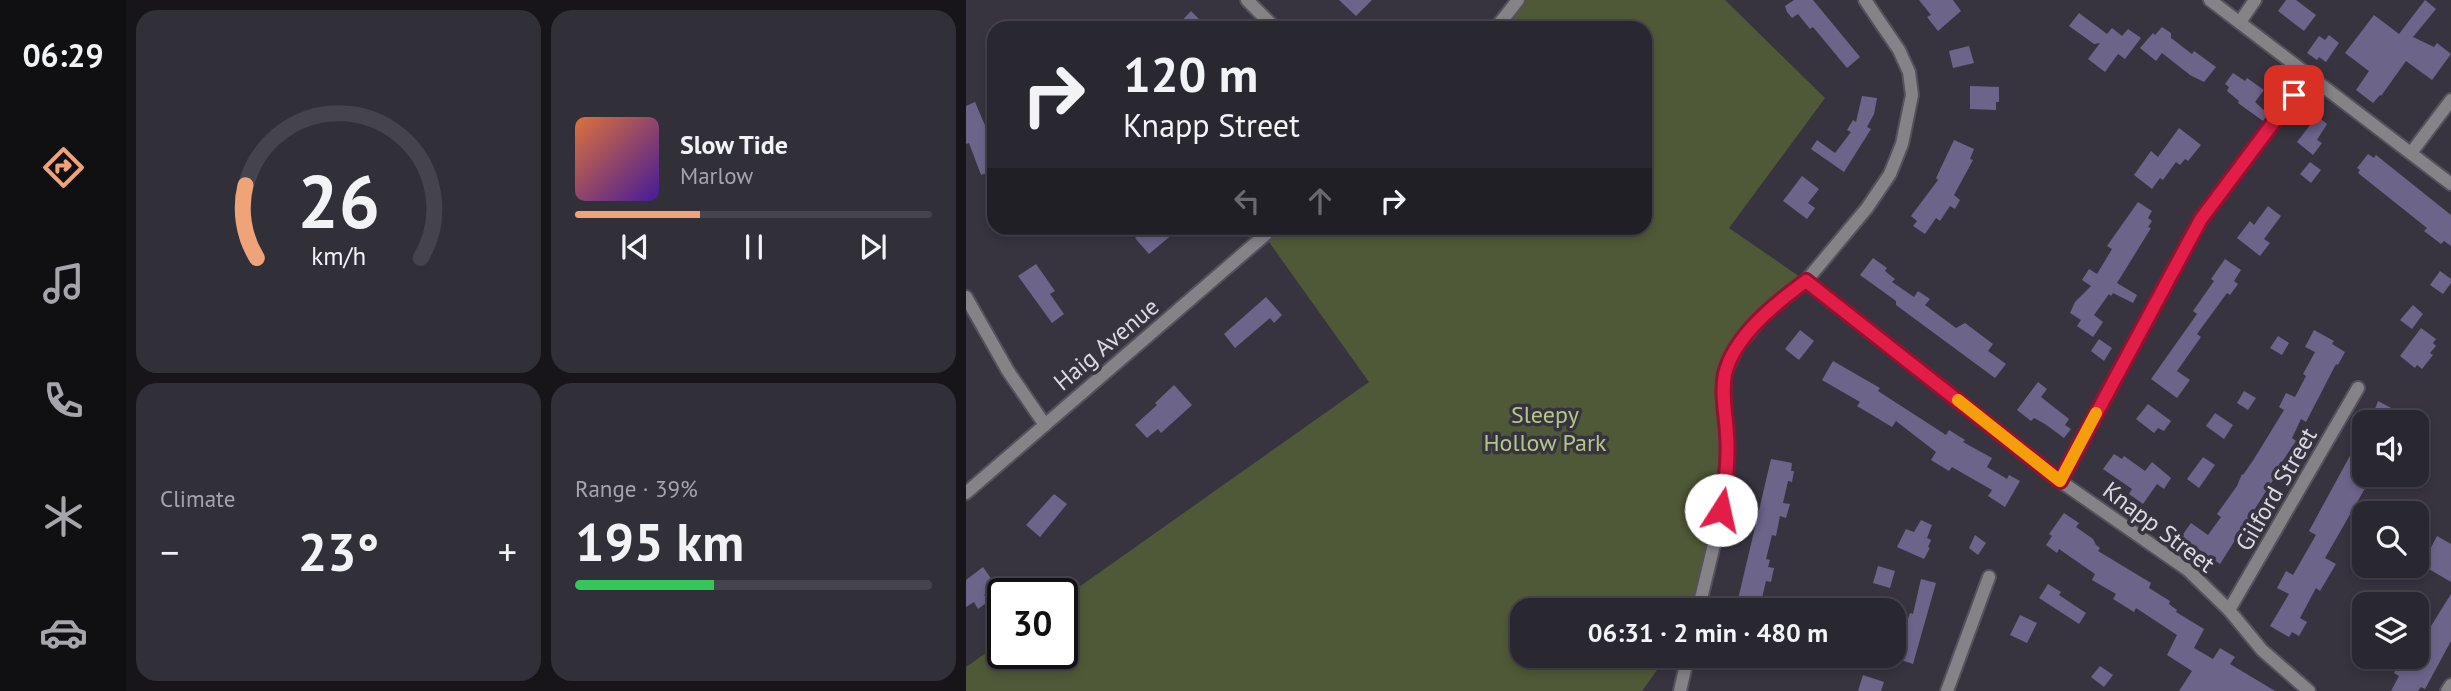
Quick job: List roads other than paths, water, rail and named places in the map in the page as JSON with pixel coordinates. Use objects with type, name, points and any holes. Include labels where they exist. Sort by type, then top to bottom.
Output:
[{"type":"street","points":[[1247,0],[1268,21]]},
{"type":"street","points":[[1502,21],[1518,0]]},
{"type":"street","points":[[1701,598],[1717,532],[1728,462],[1723,398],[1726,373],[1738,346],[1765,314],[1806,281],[1867,208],[1890,174],[1902,144],[1912,95],[1909,72],[1899,50],[1865,0]]},
{"type":"street","points":[[2210,0],[2451,184]]},
{"type":"street","points":[[2240,22],[2255,0]]},
{"type":"street","points":[[2060,481],[2201,219],[2308,76]]},
{"type":"street","points":[[2412,153],[2451,100]]},
{"type":"street","name":"Haig Avenue","points":[[966,492],[1265,235]]},
{"type":"street","name":"Knapp Street","points":[[1806,281],[2060,481],[2188,570],[2230,610],[2262,650],[2309,691]]},
{"type":"street","points":[[966,298],[1008,371],[1045,425]]},
{"type":"street","name":"Gilford Street","points":[[2230,610],[2358,388]]},
{"type":"street","points":[[1947,691],[1989,577]]},
{"type":"street","points":[[1680,691],[1685,668]]},
{"type":"street","points":[[2447,691],[2451,685]]},
{"type":"park label","name":"Sleepy Hollow Park","points":[[1545,428]]}]
